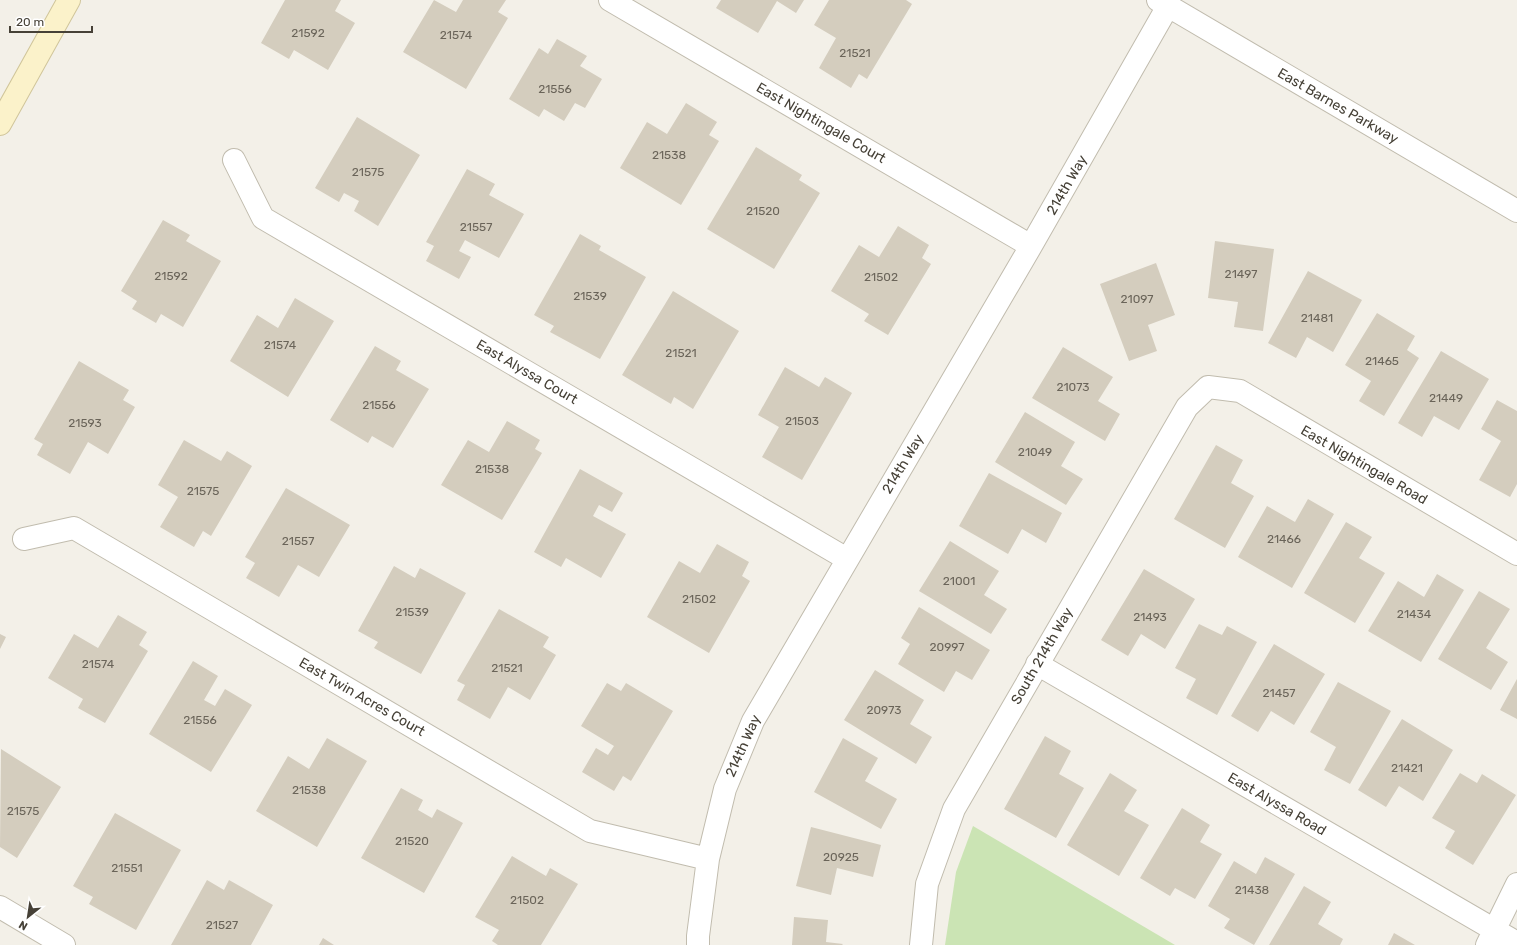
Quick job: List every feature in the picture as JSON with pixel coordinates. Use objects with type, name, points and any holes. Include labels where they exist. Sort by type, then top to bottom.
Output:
[{"type":"street","points":[[0,124],[69,0]]},
{"type":"street","name":"East Nightingale Court","points":[[610,0],[1031,246]]},
{"type":"street","name":"214th Way","points":[[698,945],[708,859],[725,789],[753,721],[1031,246],[1163,3]]},
{"type":"street","name":"East Barnes Parkway","points":[[1163,3],[1517,211]]},
{"type":"street","name":"East Alyssa Court","points":[[234,160],[263,218],[847,559]]},
{"type":"street","name":"East Nightingale Road","points":[[1208,387],[1240,391],[1517,554]]},
{"type":"street","name":"South 214th Way","points":[[921,945],[927,884],[954,809],[1187,408],[1208,387]]},
{"type":"street","name":"East Twin Acres Court","points":[[24,539],[74,528],[590,831],[708,859]]},
{"type":"street","name":"East Alyssa Road","points":[[1038,664],[1490,938],[1517,943]]},
{"type":"street","points":[[1490,938],[1517,884]]},
{"type":"street","points":[[0,907],[64,945]]},
{"type":"green space","points":[[973,826],[1175,945],[945,945],[956,872]]},
{"type":"building","points":[[285,0],[341,0],[335,11],[355,23],[328,70],[294,50],[289,59],[261,43]]},
{"type":"building","points":[[434,0],[456,12],[463,0],[506,0],[498,12],[508,18],[466,89],[403,52]]},
{"type":"building","points":[[721,0],[804,0],[796,13],[777,1],[758,33],[716,8]]},
{"type":"building","points":[[829,0],[906,0],[912,4],[867,79],[859,74],[851,88],[819,68],[836,38],[814,25]]},
{"type":"building","points":[[557,39],[587,56],[580,66],[602,79],[585,108],[575,103],[564,121],[544,109],[539,117],[509,99],[539,48],[548,54]]},
{"type":"building","points":[[686,103],[717,122],[709,135],[719,141],[681,205],[620,168],[647,122],[667,134]]},
{"type":"building","points":[[357,117],[420,155],[378,226],[354,211],[359,201],[344,193],[339,202],[315,188]]},
{"type":"building","points":[[756,147],[802,175],[799,180],[820,193],[774,269],[707,229]]},
{"type":"building","points":[[467,169],[495,184],[489,195],[524,214],[499,258],[465,240],[459,251],[471,257],[459,279],[426,261],[434,246],[426,242]]},
{"type":"building","points":[[163,220],[190,235],[186,241],[221,261],[183,327],[161,314],[156,323],[132,309],[137,301],[121,291]]},
{"type":"building","points":[[898,226],[929,245],[922,258],[931,264],[888,335],[864,321],[869,314],[831,291],[859,245],[879,257]]},
{"type":"building","points":[[580,234],[601,246],[599,250],[646,277],[600,359],[550,332],[554,326],[534,315]]},
{"type":"building","points":[[1215,241],[1274,249],[1263,331],[1234,327],[1238,302],[1208,298]]},
{"type":"building","points":[[1156,263],[1175,315],[1148,325],[1157,351],[1129,361],[1100,284]]},
{"type":"building","points":[[1308,271],[1362,300],[1333,352],[1307,337],[1296,358],[1268,343]]},
{"type":"building","points":[[673,291],[739,331],[693,409],[674,397],[671,404],[622,375]]},
{"type":"building","points":[[295,298],[334,321],[288,397],[230,361],[257,315],[278,328]]},
{"type":"building","points":[[1377,313],[1415,336],[1407,350],[1419,358],[1384,416],[1359,401],[1371,381],[1345,365]]},
{"type":"building","points":[[375,346],[401,361],[396,370],[429,389],[393,448],[372,436],[368,443],[330,420]]},
{"type":"building","points":[[1063,347],[1113,377],[1098,401],[1120,414],[1105,441],[1032,398]]},
{"type":"building","points":[[1441,351],[1489,379],[1459,430],[1434,416],[1422,437],[1398,423]]},
{"type":"building","points":[[79,361],[129,390],[123,400],[135,407],[108,454],[88,442],[70,474],[37,455],[43,444],[34,439]]},
{"type":"building","points":[[785,367],[819,387],[825,377],[852,393],[802,480],[762,457],[779,427],[758,415]]},
{"type":"building","points":[[1497,400],[1517,411],[1517,484],[1510,497],[1479,480],[1501,441],[1481,429]]},
{"type":"building","points":[[1025,412],[1075,442],[1061,466],[1083,479],[1066,505],[995,462]]},
{"type":"building","points":[[507,421],[540,440],[535,449],[542,453],[502,520],[441,485],[468,440],[489,452]]},
{"type":"building","points":[[184,440],[221,461],[227,451],[252,466],[211,536],[203,531],[194,547],[160,527],[178,497],[158,485]]},
{"type":"building","points":[[1216,445],[1243,460],[1231,483],[1254,496],[1225,548],[1174,519]]},
{"type":"building","points":[[580,469],[623,493],[612,512],[599,505],[593,516],[626,534],[601,578],[566,558],[561,567],[534,552]]},
{"type":"building","points":[[989,473],[1062,513],[1046,543],[1022,529],[1008,554],[959,526]]},
{"type":"building","points":[[286,488],[350,525],[319,577],[298,565],[279,597],[246,578],[255,563],[245,557]]},
{"type":"building","points":[[1308,499],[1334,514],[1292,588],[1238,557],[1267,506],[1295,522]]},
{"type":"building","points":[[1346,522],[1372,537],[1359,558],[1385,573],[1355,623],[1304,593]]},
{"type":"building","points":[[950,541],[999,571],[984,595],[1007,609],[991,634],[919,591]]},
{"type":"building","points":[[717,544],[749,562],[742,576],[750,581],[709,653],[647,617],[679,561],[700,573]]},
{"type":"building","points":[[394,566],[415,578],[420,568],[466,593],[421,674],[374,648],[378,642],[358,631]]},
{"type":"building","points":[[1144,569],[1195,599],[1165,649],[1141,634],[1128,656],[1101,640]]},
{"type":"building","points":[[1437,574],[1464,590],[1421,662],[1368,631],[1398,581],[1424,597]]},
{"type":"building","points":[[1479,591],[1510,609],[1486,648],[1508,662],[1491,690],[1438,659]]},
{"type":"building","points":[[919,607],[990,650],[972,680],[956,671],[944,692],[898,664],[910,644],[901,638]]},
{"type":"building","points":[[499,609],[549,637],[543,647],[556,655],[530,700],[508,687],[490,719],[457,700],[465,685],[457,681]]},
{"type":"building","points":[[118,615],[147,632],[139,645],[148,651],[105,723],[78,708],[83,699],[48,678],[74,634],[98,648]]},
{"type":"building","points":[[1199,624],[1222,635],[1227,626],[1257,642],[1217,715],[1186,698],[1196,679],[1175,668]]},
{"type":"building","points":[[0,634],[6,637],[0,649]]},
{"type":"building","points":[[1274,644],[1325,674],[1294,725],[1271,711],[1258,732],[1231,716]]},
{"type":"building","points":[[193,661],[218,676],[204,700],[215,706],[225,689],[252,705],[211,772],[149,734]]},
{"type":"building","points":[[875,670],[924,700],[910,724],[932,737],[916,764],[844,720]]},
{"type":"building","points":[[1517,679],[1517,719],[1500,710]]},
{"type":"building","points":[[1338,682],[1391,711],[1350,784],[1324,770],[1336,747],[1310,732]]},
{"type":"building","points":[[607,683],[621,691],[626,683],[673,711],[631,781],[623,776],[614,791],[582,772],[596,748],[608,755],[614,746],[581,726]]},
{"type":"building","points":[[1402,719],[1453,750],[1423,801],[1399,786],[1386,807],[1358,790]]},
{"type":"building","points":[[1045,736],[1071,751],[1059,774],[1084,788],[1056,838],[1004,809]]},
{"type":"building","points":[[327,738],[367,761],[317,847],[256,811],[288,756],[309,769]]},
{"type":"building","points":[[843,738],[878,758],[865,781],[897,799],[881,829],[814,792]]},
{"type":"building","points":[[1,749],[61,787],[17,858],[0,847]]},
{"type":"building","points":[[1110,773],[1137,790],[1124,811],[1149,825],[1119,876],[1067,845]]},
{"type":"building","points":[[1460,773],[1477,783],[1482,774],[1516,795],[1473,865],[1445,848],[1455,831],[1432,818]]},
{"type":"building","points":[[401,788],[423,800],[418,810],[432,818],[437,809],[463,823],[424,893],[361,858]]},
{"type":"building","points":[[1182,808],[1210,825],[1200,842],[1222,854],[1195,899],[1175,888],[1170,896],[1140,878]]},
{"type":"building","points":[[115,813],[181,850],[136,930],[89,904],[93,897],[73,886]]},
{"type":"building","points":[[811,827],[881,845],[873,877],[837,868],[831,895],[796,886]]},
{"type":"building","points":[[512,856],[546,876],[550,868],[578,884],[541,945],[498,945],[492,941],[499,930],[475,917]]},
{"type":"building","points":[[1265,857],[1295,874],[1254,945],[1224,928],[1230,919],[1208,906],[1234,861],[1256,874]]},
{"type":"building","points":[[207,880],[224,890],[229,880],[273,905],[251,945],[171,945]]},
{"type":"building","points":[[1304,886],[1331,902],[1318,924],[1343,939],[1340,945],[1269,945]]},
{"type":"building","points":[[794,917],[828,920],[826,942],[843,944],[792,945]]},
{"type":"building","points":[[1394,933],[1415,945],[1388,945]]},
{"type":"building","points":[[323,938],[334,945],[319,945]]}]
